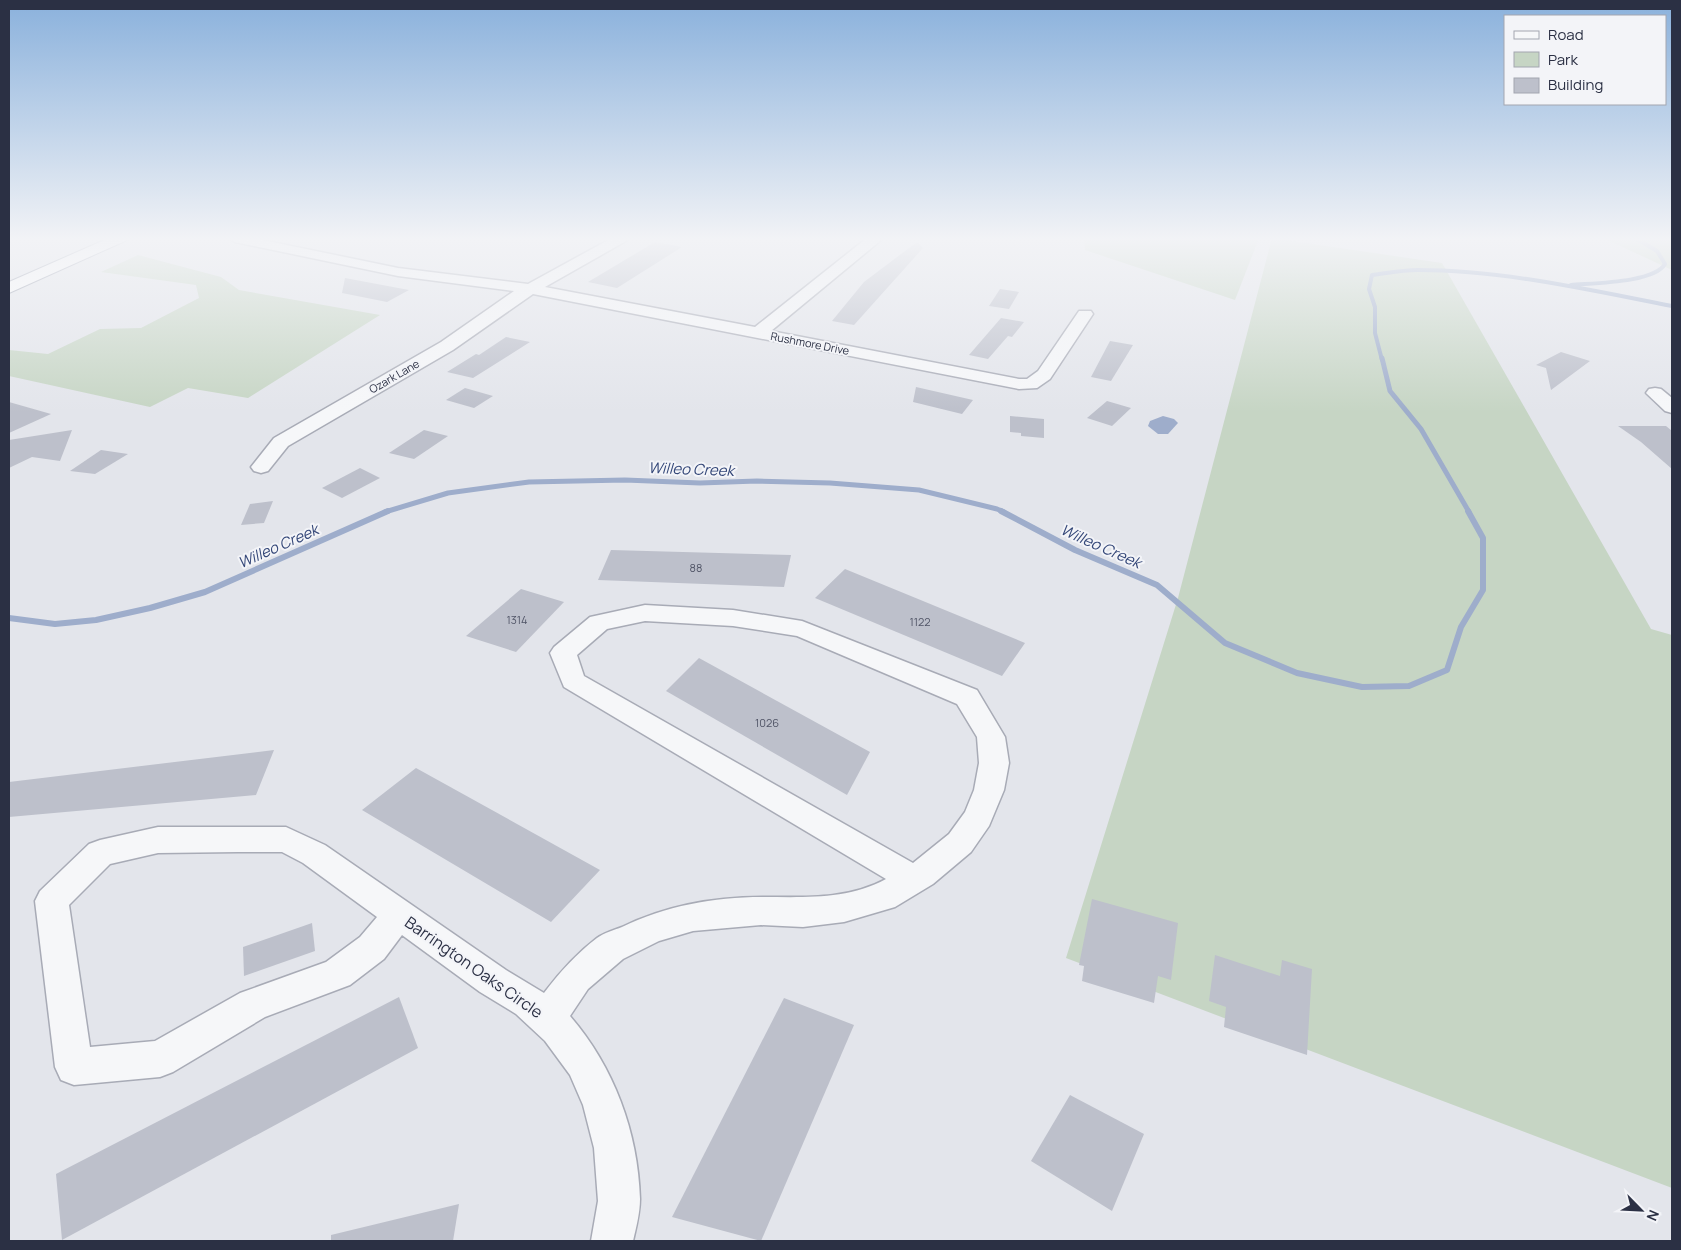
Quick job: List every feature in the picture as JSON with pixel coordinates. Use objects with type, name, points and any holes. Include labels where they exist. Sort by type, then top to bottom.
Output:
[{"type":"street","name":"Ozark Lane","points":[[261,467],[281,442],[446,346],[521,296]]},
{"type":"street","name":"Rushmore Drive","points":[[570,296],[1008,383],[1031,384],[1044,375],[1085,314]]},
{"type":"street","points":[[758,333],[803,296]]},
{"type":"street","points":[[1655,393],[1672,407]]},
{"type":"street","points":[[547,1018],[576,978],[611,948],[652,929],[694,917],[761,911],[803,913],[844,908],[883,896],[914,880],[960,843],[978,817],[989,790],[994,763],[991,737],[967,697],[802,629],[733,618],[645,612],[599,624],[563,653],[573,681],[914,880]]},
{"type":"street","name":"Barrington Oaks Circle","points":[[399,914],[372,948],[338,974],[253,1005],[160,1059],[74,1067],[52,901],[100,853],[158,840],[286,840],[314,854],[494,981],[529,1002],[558,1029],[583,1062],[602,1102],[614,1148],[619,1201],[612,1241]]},
{"type":"green space","points":[[199,296],[275,296],[380,315],[248,398],[188,388],[150,407],[9,376],[9,350],[48,354],[100,329],[141,328],[199,298]]},
{"type":"green space","points":[[1224,296],[1236,296],[1235,300]]},
{"type":"green space","points":[[1257,296],[1461,296],[1651,629],[1672,635],[1672,1188],[1066,958],[1178,598]]},
{"type":"water","points":[[1163,416],[1174,419],[1178,423],[1168,434],[1158,434],[1148,426],[1150,421]]},
{"type":"building","points":[[359,296],[397,296],[387,302]]},
{"type":"building","points":[[852,296],[880,296],[854,325],[832,321]]},
{"type":"building","points":[[995,296],[1016,296],[1009,309],[989,306]]},
{"type":"building","points":[[1001,318],[1024,322],[1012,337],[1008,336],[988,359],[969,355]]},
{"type":"building","points":[[506,337],[530,342],[473,378],[447,372],[476,354],[479,355]]},
{"type":"building","points":[[1110,341],[1133,345],[1111,381],[1091,377]]},
{"type":"building","points":[[1561,352],[1590,361],[1551,390],[1546,368],[1536,365]]},
{"type":"building","points":[[916,387],[973,400],[962,414],[913,402]]},
{"type":"building","points":[[465,388],[493,396],[474,408],[446,400]]},
{"type":"building","points":[[1107,401],[1131,408],[1112,426],[1087,418]]},
{"type":"building","points":[[9,402],[51,414],[9,433]]},
{"type":"building","points":[[1010,416],[1044,419],[1044,438],[1021,436],[1021,433],[1010,432]]},
{"type":"building","points":[[1618,426],[1666,426],[1672,431],[1672,469],[1641,442]]},
{"type":"building","points":[[72,430],[60,461],[32,457],[9,468],[9,440]]},
{"type":"building","points":[[424,430],[448,436],[414,459],[389,453]]},
{"type":"building","points":[[101,450],[128,454],[95,474],[70,471]]},
{"type":"building","points":[[360,468],[380,478],[342,498],[322,488]]},
{"type":"building","points":[[273,501],[264,523],[241,525],[250,504]]},
{"type":"building","points":[[611,550],[791,555],[784,587],[598,580]]},
{"type":"building","points":[[845,569],[1025,643],[1002,676],[815,598]]},
{"type":"building","points":[[521,589],[564,602],[516,652],[466,636]]},
{"type":"building","points":[[699,658],[870,752],[847,795],[666,691]]},
{"type":"building","points":[[274,750],[256,795],[9,817],[9,782]]},
{"type":"building","points":[[416,768],[600,870],[551,922],[362,810]]},
{"type":"building","points":[[1092,899],[1178,923],[1171,980],[1158,976],[1154,1003],[1082,981],[1084,966],[1079,965]]},
{"type":"building","points":[[312,923],[315,951],[244,976],[243,947]]},
{"type":"building","points":[[1215,955],[1280,976],[1282,960],[1312,969],[1307,1055],[1224,1027],[1226,1007],[1209,1001]]},
{"type":"building","points":[[399,997],[418,1048],[62,1240],[56,1174]]},
{"type":"building","points":[[784,998],[854,1025],[761,1241],[672,1217]]},
{"type":"building","points":[[1070,1095],[1144,1134],[1112,1211],[1031,1161]]},
{"type":"building","points":[[459,1204],[453,1241],[331,1241],[331,1235]]},
{"type":"waterway","name":"Willeo Creek","points":[[1371,296],[1375,307],[1375,333],[1382,360]]},
{"type":"waterway","name":"Willeo Creek","points":[[1622,296],[1672,306]]},
{"type":"waterway","name":"Willeo Creek","points":[[1382,358],[1390,391],[1421,429],[1469,512]]},
{"type":"waterway","name":"Willeo Creek","points":[[387,511],[448,493],[529,482],[625,480],[700,483],[757,481],[830,483],[919,490],[1004,512]]},
{"type":"waterway","name":"Willeo Creek","points":[[9,618],[55,624],[96,620],[150,608],[205,592],[387,511]]},
{"type":"waterway","name":"Willeo Creek","points":[[1001,511],[1075,550],[1157,585],[1225,643],[1297,673],[1362,687],[1409,686],[1447,670],[1461,627],[1483,590],[1483,538],[1468,511]]}]
